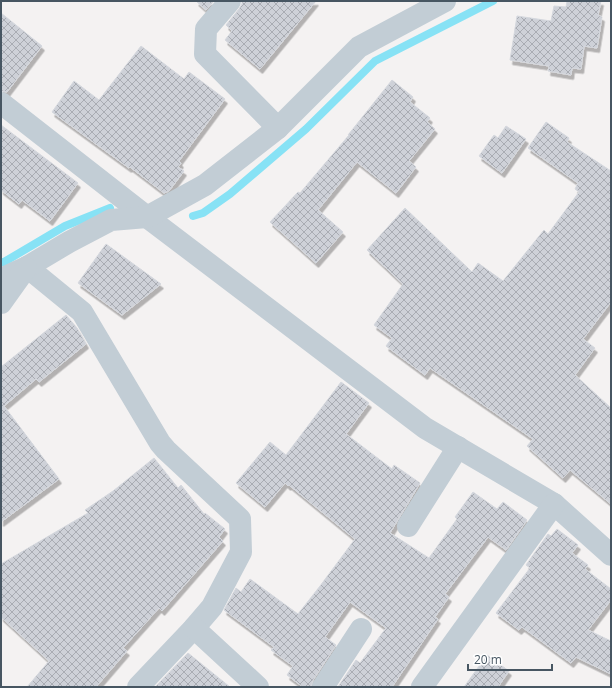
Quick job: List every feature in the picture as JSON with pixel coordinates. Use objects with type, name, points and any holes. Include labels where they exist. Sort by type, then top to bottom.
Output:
[{"type":"street","points":[[230,1],[206,30],[205,54],[278,128]]},
{"type":"street","points":[[1,279],[27,267],[69,242],[111,220],[147,217],[205,185],[278,128],[359,47],[445,1]]},
{"type":"street","points":[[1,103],[147,217],[425,428],[458,446],[554,504],[611,555]]},
{"type":"street","points":[[1,303],[27,267]]},
{"type":"street","points":[[27,267],[82,312],[160,443],[240,519],[242,552],[212,607],[138,687]]},
{"type":"street","points":[[408,526],[458,446]]},
{"type":"street","points":[[422,687],[554,504]]},
{"type":"street","points":[[194,628],[258,687]]},
{"type":"street","points":[[323,687],[361,629]]},
{"type":"building","points":[[196,1],[214,1],[206,10]]},
{"type":"building","points":[[242,1],[316,1],[260,69],[225,40],[232,31],[226,25],[239,9]]},
{"type":"building","points":[[567,1],[601,1],[598,15],[602,17],[597,48],[584,46],[581,69],[572,68],[571,75],[548,71],[549,66],[510,60],[517,16],[551,21],[554,6],[566,7]]},
{"type":"building","points":[[1,13],[42,46],[7,92],[1,91]]},
{"type":"building","points":[[141,46],[184,79],[189,72],[225,99],[179,161],[181,163],[178,167],[184,171],[169,191],[164,193],[52,112],[74,81],[99,100]]},
{"type":"building","points":[[392,80],[413,97],[410,102],[430,118],[427,122],[435,129],[409,161],[416,167],[396,193],[357,162],[318,210],[343,232],[316,263],[270,222],[298,192],[300,193],[349,135]]},
{"type":"building","points":[[546,122],[569,138],[567,142],[611,171],[611,302],[583,339],[595,348],[575,375],[611,408],[611,504],[570,470],[563,478],[527,446],[533,439],[430,368],[425,375],[386,346],[392,338],[374,325],[403,284],[367,250],[405,208],[472,272],[478,263],[503,281],[544,230],[548,234],[579,192],[575,189],[578,183],[528,148]]},
{"type":"building","points":[[1,125],[78,183],[50,221],[22,200],[19,204],[1,190]]},
{"type":"building","points":[[506,126],[526,139],[502,173],[479,156],[494,135],[498,138]]},
{"type":"building","points":[[106,244],[161,284],[122,315],[78,283]]},
{"type":"building","points":[[66,315],[77,328],[86,344],[39,382],[36,379],[4,406],[59,479],[1,522],[1,367]]},
{"type":"building","points":[[341,382],[369,403],[346,434],[392,469],[394,465],[420,483],[390,533],[429,558],[457,519],[455,517],[473,492],[497,509],[503,502],[527,520],[506,550],[488,537],[445,594],[449,597],[435,617],[438,619],[392,687],[338,687],[356,660],[360,663],[386,628],[350,602],[325,637],[336,645],[313,680],[311,687],[303,687],[287,675],[293,666],[271,650],[274,647],[224,610],[236,588],[241,592],[250,579],[298,614],[355,539],[285,483],[265,507],[236,483],[270,442],[286,455]]},
{"type":"building","points":[[154,458],[178,488],[181,485],[204,514],[205,513],[225,529],[219,537],[223,541],[162,611],[159,608],[123,648],[127,651],[96,687],[27,687],[49,661],[1,617],[1,564],[88,513],[85,510],[113,491]]},
{"type":"building","points":[[557,529],[578,545],[572,553],[588,565],[585,569],[611,589],[611,600],[588,630],[611,641],[611,674],[576,657],[571,663],[522,627],[519,630],[496,613],[530,568],[526,565],[548,534],[551,536]]},
{"type":"building","points":[[188,653],[230,687],[155,687]]},
{"type":"building","points":[[487,655],[509,671],[498,687],[464,687]]},
{"type":"waterway","points":[[193,216],[203,213],[230,194],[306,129],[375,61],[493,1]]},
{"type":"waterway","points":[[1,262],[4,262],[65,226],[110,208]]}]
